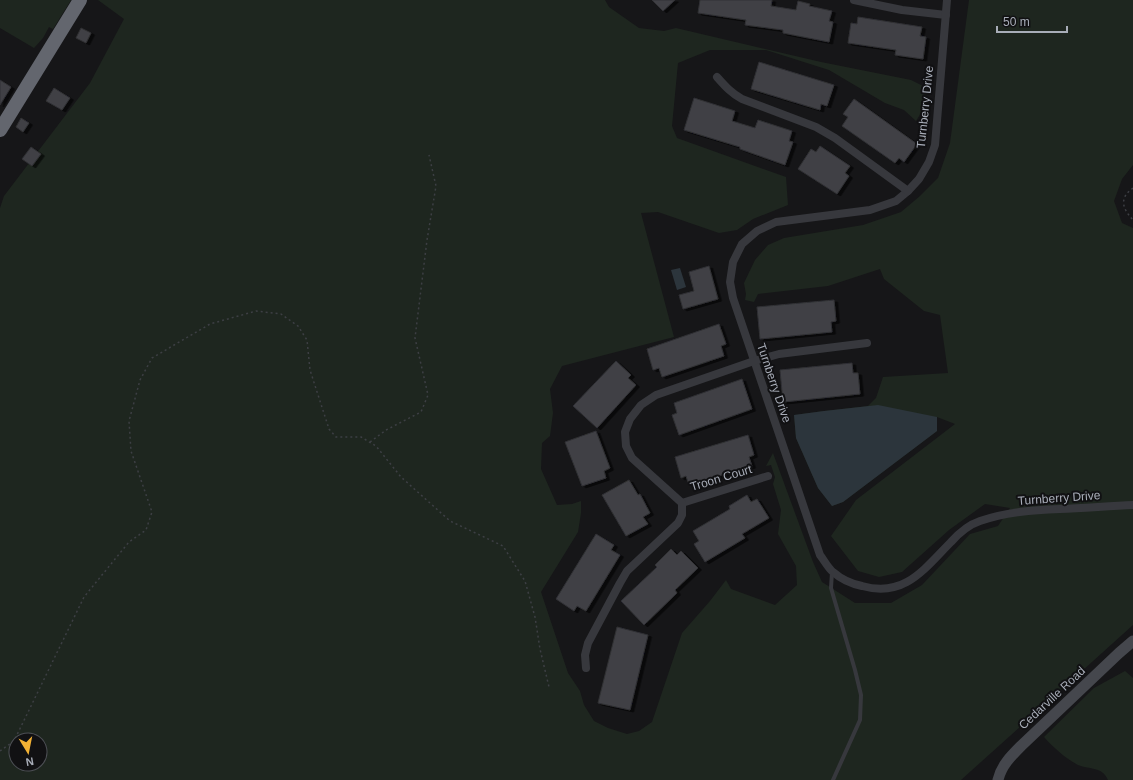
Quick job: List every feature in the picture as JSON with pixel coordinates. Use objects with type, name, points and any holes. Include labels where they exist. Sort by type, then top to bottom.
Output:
[{"type":"highway","points":[[0,130],[80,0]]},
{"type":"main road","name":"Cedarville Road","points":[[998,780],[1007,760],[1133,641]]},
{"type":"street","points":[[854,0],[902,10],[946,15]]},
{"type":"street","name":"Turnberry Drive","points":[[947,0],[935,145],[929,162],[919,179],[896,202],[870,210],[776,222],[757,231],[742,244],[732,262],[730,282],[733,298],[820,555],[832,571],[853,584],[867,588],[882,589],[896,587],[906,584],[915,578],[962,531],[978,521],[1007,514],[1029,511],[1133,505]]},
{"type":"street","points":[[717,77],[734,95],[816,127],[835,138],[908,191]]},
{"type":"street","points":[[586,668],[585,655],[588,643],[620,582],[627,572],[678,523],[682,515],[682,503],[632,458],[626,446],[625,432],[630,419],[641,405],[656,394],[779,354],[867,343]]},
{"type":"street","name":"Troon Court","points":[[682,503],[768,476]]},
{"type":"lane","points":[[832,571],[831,588],[862,695],[860,720],[833,780]]},
{"type":"path","points":[[370,442],[386,430],[421,412],[428,395],[415,338],[427,240],[436,186],[429,155]]},
{"type":"path","points":[[1133,188],[1127,193],[1123,202],[1127,213],[1133,220]]},
{"type":"path","points":[[0,751],[14,741],[84,597],[129,542],[146,530],[152,512],[131,451],[129,421],[140,380],[152,358],[210,324],[256,311],[281,314],[298,326],[307,340],[310,370],[330,429],[336,437],[361,437],[370,442],[376,446],[401,477],[450,521],[503,546],[525,581],[535,617],[540,649],[549,687]]},
{"type":"shaded area","points":[[0,0],[71,0],[53,29],[49,27],[43,38],[34,48],[0,28]]},
{"type":"shaded area","points":[[98,0],[605,0],[609,7],[639,28],[664,31],[676,28],[821,62],[911,80],[927,88],[922,111],[916,121],[904,110],[885,103],[829,70],[766,50],[710,50],[678,63],[672,126],[677,138],[786,177],[788,205],[753,219],[737,230],[719,233],[658,212],[641,213],[674,337],[562,366],[550,389],[553,413],[550,436],[542,443],[541,469],[557,505],[572,504],[581,501],[581,513],[578,532],[541,592],[568,673],[580,691],[584,705],[594,721],[608,728],[627,734],[639,731],[652,722],[682,633],[726,580],[731,589],[775,605],[797,585],[796,566],[778,534],[781,510],[773,484],[775,477],[771,465],[766,466],[773,453],[813,562],[822,582],[855,603],[891,603],[922,585],[970,534],[998,526],[1010,508],[985,504],[949,530],[902,572],[879,577],[858,571],[831,536],[856,500],[955,424],[937,417],[937,431],[843,502],[832,506],[818,488],[796,438],[794,415],[868,406],[876,398],[883,377],[948,373],[940,315],[924,311],[884,279],[880,269],[828,286],[758,294],[754,302],[745,300],[746,294],[744,283],[755,260],[768,245],[784,238],[863,225],[901,212],[938,178],[950,143],[969,0],[1133,0],[1133,165],[1122,179],[1114,201],[1122,223],[1133,228],[1133,625],[961,780],[0,780],[0,208],[4,196],[90,83],[124,19]]},
{"type":"shaded area","points":[[680,268],[686,287],[677,290],[671,270]]},
{"type":"shaded area","points":[[878,405],[937,417],[937,431],[843,502],[832,506],[818,488],[796,438],[794,415]]},
{"type":"shaded area","points":[[1125,671],[1133,678],[1133,780],[1108,780],[1099,770],[1082,767],[1069,759],[1044,737],[1094,688]]},
{"type":"building","points":[[652,0],[675,0],[663,11]]},
{"type":"building","points":[[700,0],[772,0],[771,6],[796,10],[798,1],[810,4],[809,6],[832,11],[829,21],[833,22],[829,42],[783,33],[783,30],[745,25],[746,20],[698,13]]},
{"type":"building","points":[[858,17],[922,27],[920,36],[926,37],[923,59],[895,55],[896,50],[848,43],[851,23],[857,24]]},
{"type":"building","points":[[81,28],[91,33],[86,43],[76,38]]},
{"type":"building","points":[[759,62],[834,85],[827,106],[821,104],[820,110],[751,89]]},
{"type":"building","points":[[0,80],[11,87],[0,105]]},
{"type":"building","points":[[54,88],[70,98],[62,110],[46,101]]},
{"type":"building","points":[[694,98],[735,111],[732,121],[755,128],[758,120],[792,131],[789,141],[793,142],[785,165],[740,149],[740,147],[684,130]]},
{"type":"building","points":[[854,99],[917,144],[904,162],[899,158],[895,163],[842,126],[848,117],[843,114]]},
{"type":"building","points":[[21,118],[29,123],[23,132],[16,127]]},
{"type":"building","points":[[820,146],[850,166],[845,173],[849,176],[837,194],[798,169],[811,149],[816,152]]},
{"type":"building","points":[[31,147],[41,154],[32,166],[22,159]]},
{"type":"building","points":[[709,266],[718,299],[683,309],[679,295],[694,291],[689,272]]},
{"type":"building","points":[[834,300],[836,321],[831,322],[832,332],[760,339],[757,307]]},
{"type":"building","points":[[719,324],[726,344],[721,346],[724,356],[662,377],[659,368],[653,370],[647,349]]},
{"type":"building","points":[[616,361],[631,375],[628,378],[636,385],[597,428],[573,406]]},
{"type":"building","points":[[852,363],[853,373],[858,373],[860,394],[783,402],[780,370]]},
{"type":"building","points":[[742,379],[752,409],[679,435],[672,415],[677,413],[674,403]]},
{"type":"building","points":[[596,431],[610,468],[604,471],[606,478],[582,486],[565,442]]},
{"type":"building","points":[[748,435],[754,455],[749,457],[752,466],[689,485],[686,476],[681,478],[675,457]]},
{"type":"building","points":[[629,480],[638,495],[640,494],[650,513],[643,517],[648,524],[626,536],[602,495]]},
{"type":"building","points":[[747,495],[751,502],[757,499],[769,518],[742,534],[745,538],[705,562],[694,544],[699,541],[693,531],[730,509],[729,506]]},
{"type":"building","points":[[596,534],[614,545],[611,550],[620,555],[586,611],[577,606],[574,611],[556,599]]},
{"type":"building","points":[[671,549],[677,555],[681,551],[698,568],[675,590],[677,593],[644,625],[621,601],[657,567],[655,565]]},
{"type":"building","points":[[617,627],[648,635],[630,710],[598,703]]}]
